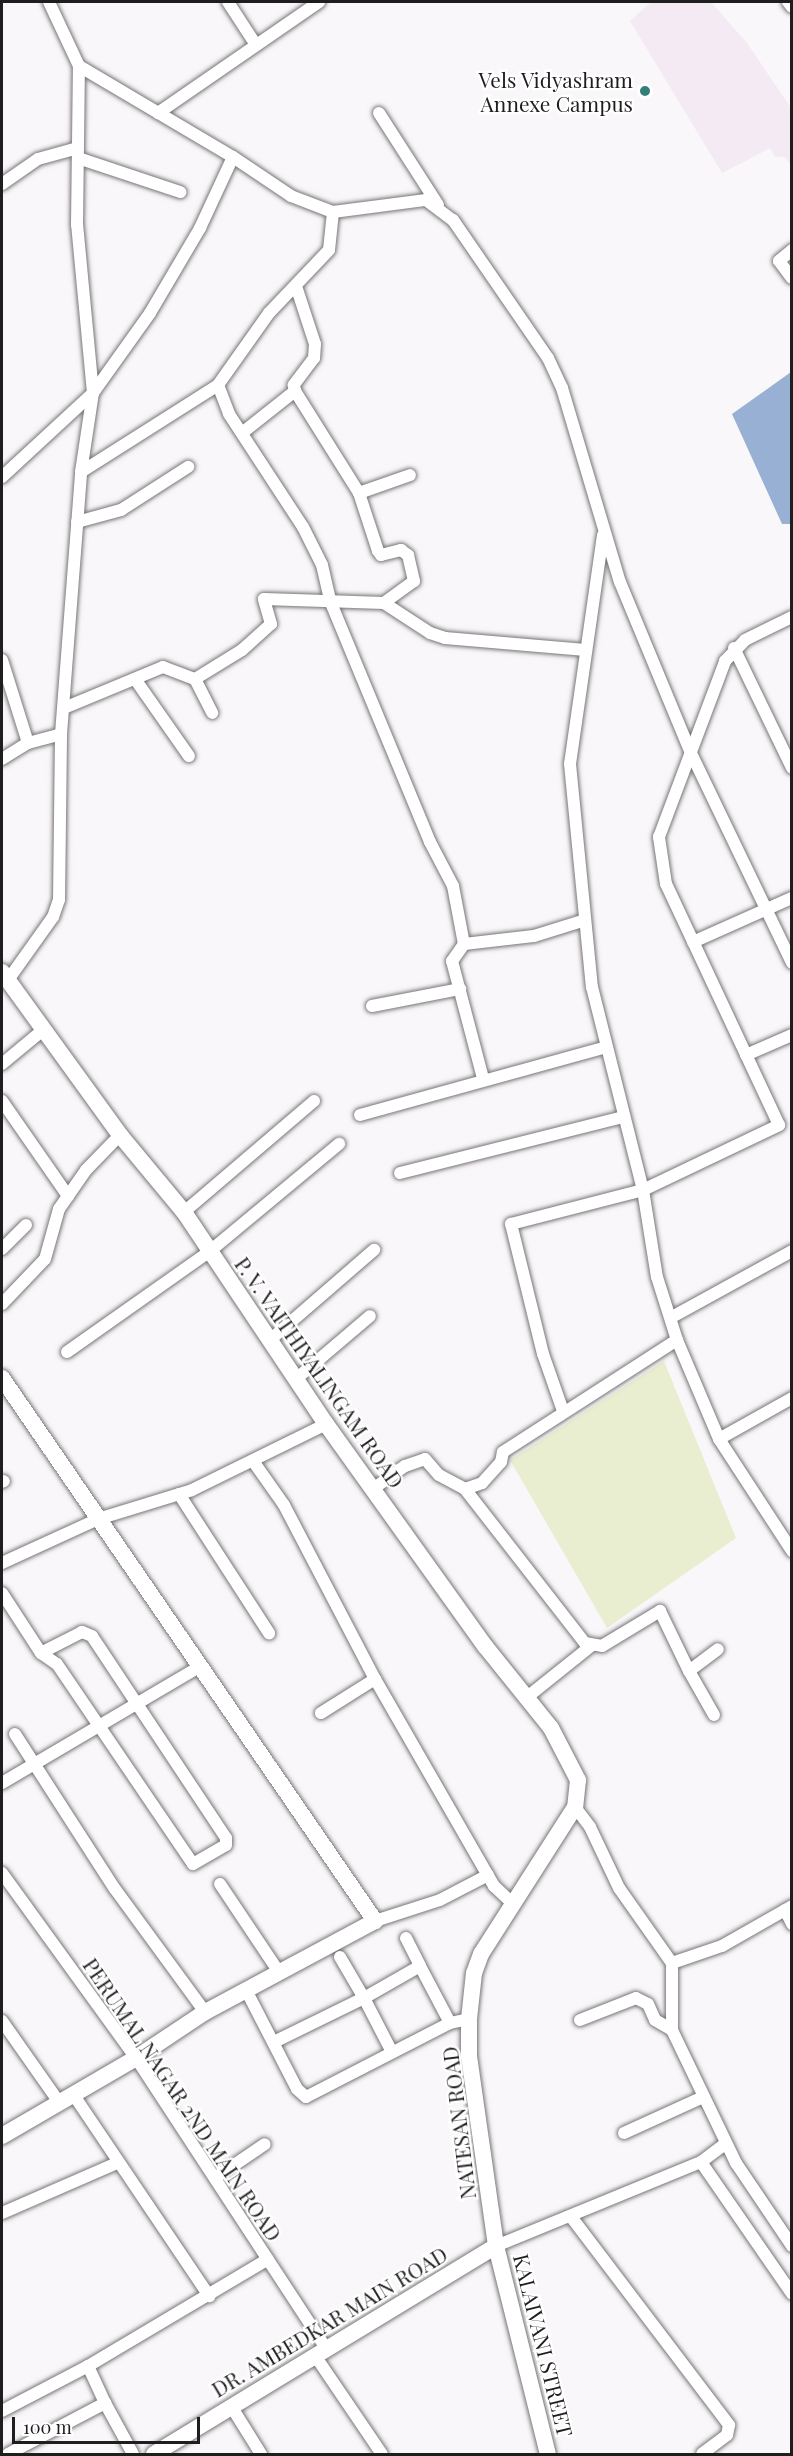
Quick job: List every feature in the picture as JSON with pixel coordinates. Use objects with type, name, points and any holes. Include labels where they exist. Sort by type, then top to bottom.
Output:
[{"type":"street","points":[[4,976],[53,917],[59,900],[61,735],[81,472],[93,393],[77,225],[79,66],[49,2]]},
{"type":"street","points":[[228,2],[256,45]]},
{"type":"street","points":[[158,113],[319,2]]},
{"type":"street","points":[[788,2],[792,7]]},
{"type":"street","points":[[79,66],[233,157],[291,196],[333,212],[412,200],[438,206]]},
{"type":"street","points":[[380,113],[438,206],[453,220],[548,358],[562,388],[603,534],[690,751],[792,963]]},
{"type":"street","points":[[2,184],[38,159],[78,153],[180,192]]},
{"type":"street","points":[[2,477],[93,393],[178,266],[233,157]]},
{"type":"street","points":[[81,472],[218,385],[269,313],[329,250],[333,212]]},
{"type":"street","points":[[792,250],[779,261],[792,278]]},
{"type":"street","points":[[296,286],[315,344],[314,358],[294,385],[295,391],[359,494],[381,555],[401,550],[408,555],[414,581],[384,603]]},
{"type":"street","points":[[218,385],[229,414],[303,527],[322,565],[331,603],[430,842],[453,886],[464,944],[452,961],[483,1078]]},
{"type":"street","points":[[242,433],[295,391]]},
{"type":"street","points":[[77,522],[121,510],[188,467]]},
{"type":"street","points":[[359,494],[410,475]]},
{"type":"street","points":[[603,534],[570,764],[592,987],[604,1048],[643,1190],[657,1277],[678,1340],[719,1439],[787,1535],[792,1551]]},
{"type":"street","points":[[195,679],[242,650],[272,624],[264,599],[384,603],[430,633],[445,638],[585,650]]},
{"type":"street","points":[[779,1125],[666,884],[659,837],[725,661],[734,648],[792,617]]},
{"type":"street","points":[[734,648],[792,768]]},
{"type":"street","points":[[2,660],[28,743]]},
{"type":"street","points":[[64,708],[162,667],[195,679],[212,713]]},
{"type":"street","points":[[135,679],[189,756]]},
{"type":"street","points":[[2,758],[28,743],[61,735]]},
{"type":"street","points":[[693,942],[792,898]]},
{"type":"street","points":[[464,944],[534,936],[585,920]]},
{"type":"street","name":"P. V. VAITHIYALINGAM ROAD","points":[[4,976],[120,1135],[184,1212],[326,1424],[569,1760],[578,1780],[575,1806]]},
{"type":"street","points":[[372,1006],[460,989]]},
{"type":"street","points":[[2,1065],[44,1029]]},
{"type":"street","points":[[746,1055],[792,1035]]},
{"type":"street","points":[[360,1116],[483,1078],[604,1048]]},
{"type":"street","points":[[2,1101],[68,1196]]},
{"type":"street","points":[[184,1212],[314,1101]]},
{"type":"street","points":[[400,1173],[623,1117]]},
{"type":"street","points":[[563,1411],[543,1354],[511,1224],[643,1190],[792,1119]]},
{"type":"street","points":[[2,1304],[45,1259],[53,1224],[68,1196],[86,1170],[120,1135]]},
{"type":"street","points":[[67,1352],[210,1251],[339,1144]]},
{"type":"street","points":[[2,1249],[26,1225]]},
{"type":"street","points":[[270,1340],[374,1250]]},
{"type":"street","points":[[672,1317],[792,1251]]},
{"type":"street","points":[[296,1379],[370,1316]]},
{"type":"street","points":[[465,1489],[482,1483],[501,1462],[503,1452],[563,1411],[678,1340]]},
{"type":"street","points":[[2,1378],[197,1668],[375,1921]]},
{"type":"street","points":[[719,1439],[792,1398]]},
{"type":"street","points":[[3,1558],[98,1520],[179,1494],[253,1461],[326,1424]]},
{"type":"street","points":[[373,1489],[405,1466],[424,1459],[439,1475],[465,1489],[591,1646]]},
{"type":"street","points":[[253,1461],[284,1505],[375,1679],[488,1875],[512,1903]]},
{"type":"street","points":[[179,1494],[269,1633]]},
{"type":"street","points":[[2,1593],[40,1653],[57,1664],[193,1864],[221,1849],[226,1838],[87,1633],[40,1653]]},
{"type":"street","points":[[526,1698],[591,1646],[602,1646],[660,1611],[689,1671],[714,1715]]},
{"type":"street","points":[[689,1671],[718,1649]]},
{"type":"street","points":[[2,1783],[197,1668]]},
{"type":"street","points":[[321,1713],[375,1679]]},
{"type":"street","points":[[15,1734],[115,1889],[205,2012]]},
{"type":"street","points":[[575,1806],[590,1827],[619,1888],[672,1963],[672,2030],[726,2143],[792,2246]]},
{"type":"street","name":"NATESAN ROAD","points":[[496,2246],[469,2056],[469,2019],[474,1973],[481,1954],[575,1806]]},
{"type":"street","name":"PERUMAL NAGAR 2ND MAIN ROAD","points":[[2,1873],[136,2058],[268,2259],[382,2454]]},
{"type":"street","points":[[2,2136],[136,2058],[205,2012],[279,1972],[375,1921],[451,1896],[488,1875]]},
{"type":"street","points":[[219,1884],[279,1972]]},
{"type":"street","points":[[672,1963],[722,1946],[788,1908],[792,1924]]},
{"type":"street","points":[[406,1938],[450,2024]]},
{"type":"street","points":[[340,1957],[392,2052]]},
{"type":"street","points":[[274,2042],[364,1998],[420,1966]]},
{"type":"street","points":[[246,1990],[297,2089],[306,2097],[450,2024],[469,2019]]},
{"type":"street","points":[[580,2020],[636,1998],[648,2004],[655,2020],[672,2030]]},
{"type":"street","points":[[2,2021],[117,2163],[209,2296]]},
{"type":"street","points":[[624,2133],[704,2097]]},
{"type":"street","points":[[496,2246],[572,2218],[700,2162],[726,2143]]},
{"type":"street","points":[[214,2178],[265,2144]]},
{"type":"street","points":[[700,2162],[792,2294]]},
{"type":"street","points":[[2,2213],[117,2163]]},
{"type":"street","points":[[572,2218],[729,2426],[727,2435],[705,2454]]},
{"type":"street","name":"DR. AMBEDKAR MAIN ROAD","points":[[154,2454],[231,2406],[322,2354],[496,2246]]},
{"type":"street","name":"KALAIVANI STREET","points":[[496,2246],[548,2454]]},
{"type":"street","points":[[2,2411],[88,2366],[268,2259]]},
{"type":"street","points":[[88,2366],[133,2454]]},
{"type":"street","points":[[8,2454],[105,2403]]},
{"type":"street","points":[[231,2406],[261,2454]]},
{"type":"shaded area","points":[[651,2],[711,2],[747,43],[791,108],[791,165],[785,157],[775,157],[770,148],[722,173],[630,21]]},
{"type":"green space","points":[[664,1361],[736,1538],[607,1628],[510,1460]]},
{"type":"water","points":[[791,372],[791,524],[782,524],[732,414]]},
{"type":"place","name":"Vels Vidyashram Annexe Campus","points":[[645,91]]}]
